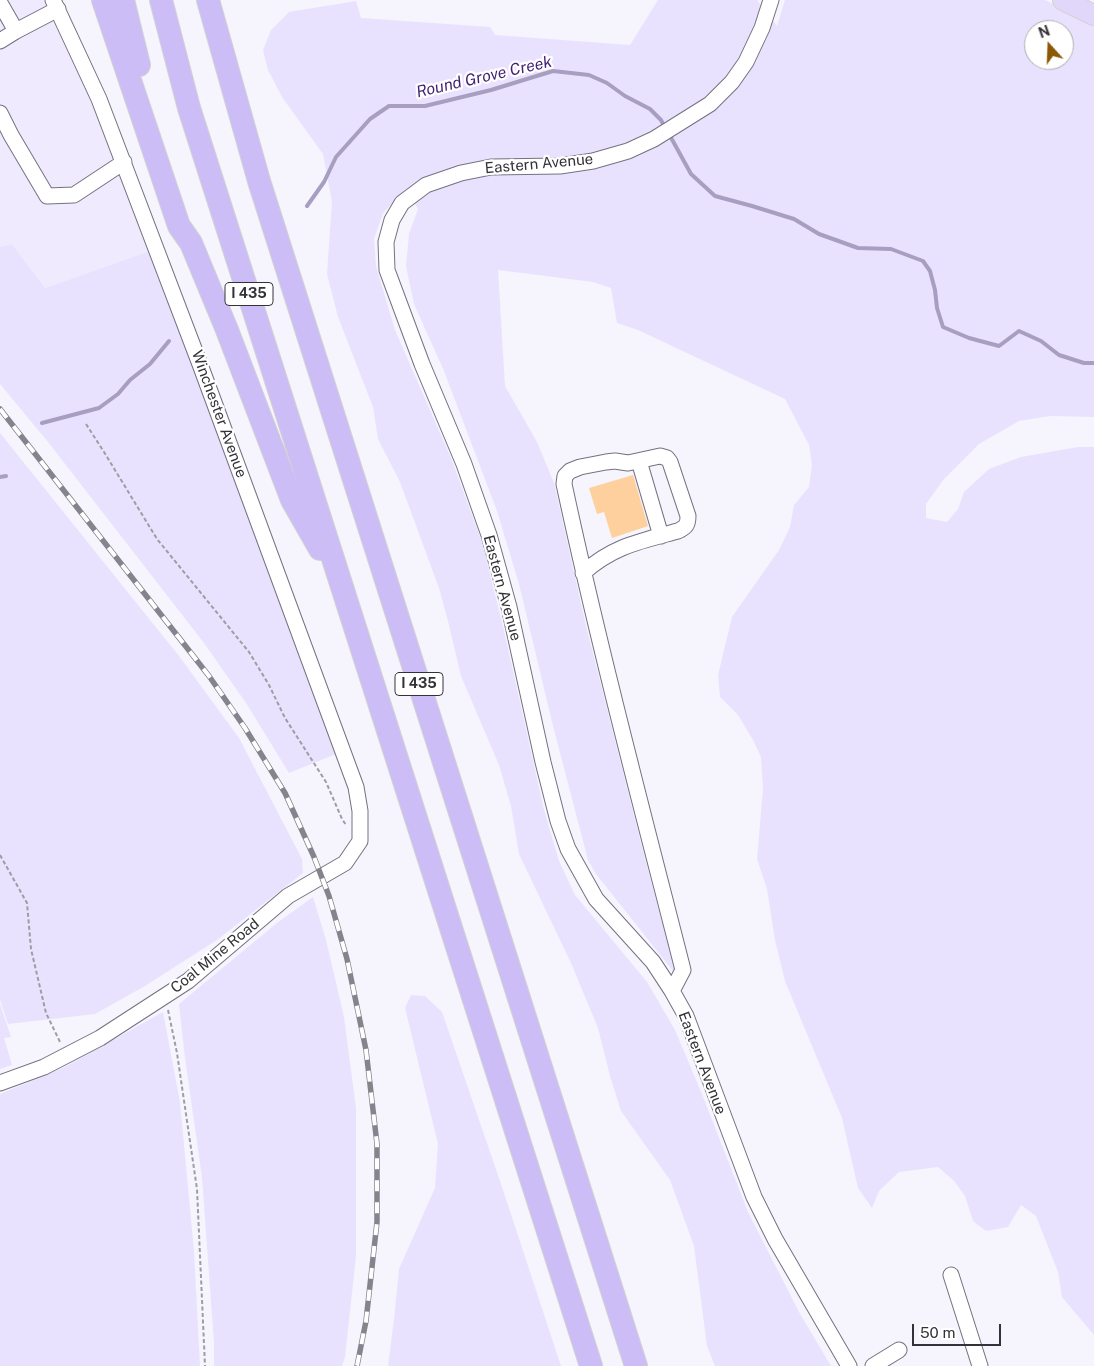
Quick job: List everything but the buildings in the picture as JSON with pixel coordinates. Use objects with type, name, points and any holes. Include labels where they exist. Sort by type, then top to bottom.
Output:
[{"type":"highway","points":[[103,0],[179,226],[191,243],[227,330],[292,500],[342,587]]},
{"type":"highway","points":[[123,0],[144,88],[165,156],[189,222],[191,243]]},
{"type":"highway","name":"I 435","points":[[161,0],[189,108],[591,1366]]},
{"type":"highway","name":"I 435","points":[[208,0],[259,181],[636,1366]]},
{"type":"main road","points":[[1063,0],[1094,15]]},
{"type":"street","name":"Eastern Avenue","points":[[771,0],[762,28],[746,62],[732,82],[710,104],[654,139],[628,151],[593,161],[560,166],[491,167],[462,173],[426,185],[402,203],[392,220],[386,242],[387,270],[422,364],[464,464],[489,535],[509,607],[543,762],[558,821],[568,849],[596,899],[653,962],[686,1016],[754,1197],[775,1239],[849,1366]]},
{"type":"street","points":[[0,3],[16,31]]},
{"type":"street","points":[[0,42],[56,4]]},
{"type":"street","name":"Winchester Avenue","points":[[56,4],[99,99],[124,162],[202,367],[356,787],[360,811],[359,840]]},
{"type":"street","points":[[0,113],[47,196],[74,195],[124,162]]},
{"type":"street","points":[[583,572],[611,552],[686,527],[688,516],[667,458],[660,456],[628,463],[615,461],[580,467],[570,471],[565,476],[564,484],[583,572],[610,685],[683,970],[672,991]]},
{"type":"street","points":[[639,461],[661,536]]},
{"type":"street","name":"Coal Mine Road","points":[[0,1083],[44,1067],[66,1056],[100,1038],[166,996],[188,981],[288,896],[345,863],[359,840]]},
{"type":"street","points":[[951,1275],[980,1366]]},
{"type":"street","points":[[873,1366],[899,1350]]},
{"type":"path","points":[[86,424],[156,539],[249,652],[269,685],[285,718],[326,782],[342,819],[359,840]]},
{"type":"path","points":[[0,855],[27,903],[31,948],[46,1013],[66,1056]]},
{"type":"path","points":[[166,996],[177,1052],[198,1189],[206,1366]]},
{"type":"shaded area","points":[[0,0],[46,0],[79,71],[150,251],[45,288],[12,244],[0,247]]},
{"type":"shaded area","points":[[658,0],[757,0],[777,26],[785,0],[1045,0],[1094,24],[1094,417],[1050,416],[1019,421],[979,444],[944,479],[926,504],[926,518],[947,522],[958,509],[964,492],[989,469],[1021,457],[1078,447],[1094,447],[1094,1335],[1062,1297],[1058,1272],[1036,1216],[1021,1205],[1008,1227],[986,1231],[973,1221],[965,1196],[954,1181],[938,1167],[899,1172],[879,1191],[872,1208],[858,1188],[842,1118],[785,981],[775,940],[767,889],[757,859],[763,789],[761,757],[738,715],[720,697],[718,675],[732,617],[779,550],[790,527],[794,505],[809,487],[812,465],[809,445],[785,399],[638,330],[617,323],[611,288],[593,282],[498,270],[505,386],[537,442],[554,483],[586,626],[642,847],[660,915],[678,967],[673,971],[596,874],[588,860],[519,584],[497,511],[444,371],[414,304],[406,266],[409,234],[418,209],[407,188],[383,213],[374,239],[376,266],[395,330],[451,458],[482,542],[544,810],[559,861],[575,895],[647,982],[675,1030],[748,1212],[799,1312],[831,1366],[715,1366],[707,1346],[694,1246],[670,1180],[621,1111],[598,1028],[571,963],[519,854],[511,806],[499,765],[461,676],[439,588],[400,482],[378,439],[373,407],[338,317],[327,274],[332,202],[323,154],[282,97],[268,70],[263,50],[271,30],[289,12],[356,1],[361,18],[490,27],[495,35],[630,45]]},
{"type":"shaded area","points":[[12,244],[45,288],[150,251],[336,754],[289,773],[246,703],[204,643],[48,442],[0,384],[0,247]]},
{"type":"shaded area","points":[[0,433],[179,656],[239,738],[302,859],[303,873],[217,940],[145,986],[95,1014],[8,1024],[0,1000]]},
{"type":"shaded area","points":[[313,897],[326,940],[344,1017],[356,1108],[356,1256],[345,1357],[342,1366],[214,1366],[202,1177],[179,1004],[277,923]]},
{"type":"shaded area","points":[[411,995],[425,996],[442,1012],[561,1366],[388,1366],[399,1269],[435,1188],[438,1144],[405,1008]]},
{"type":"shaded area","points":[[0,1004],[11,1037],[4,1038],[12,1065],[0,1069]]},
{"type":"shaded area","points":[[163,1012],[180,1102],[194,1251],[200,1366],[0,1366],[0,1094],[63,1068]]},
{"type":"waterway","name":"Round Grove Creek","points":[[307,206],[324,182],[336,157],[370,119],[389,106],[425,106],[491,90],[553,71],[589,75],[607,83],[625,96],[650,109],[661,120],[665,128]]},
{"type":"waterway","name":"Round Grove Creek","points":[[669,134],[691,174],[715,196],[794,219],[819,234],[858,248],[891,249],[923,261],[930,271],[937,308],[943,327],[969,338],[999,346],[1019,331],[1041,341],[1059,355],[1084,363],[1094,363]]},
{"type":"waterway","name":"Round Grove Creek","points":[[42,423],[99,408],[118,394],[130,380],[150,364],[169,341]]},
{"type":"waterway","name":"Round Grove Creek","points":[[0,477],[6,476]]},
{"type":"railway","points":[[0,409],[209,676],[245,728],[285,793],[314,857],[329,896],[347,959],[366,1050],[377,1144],[377,1222],[366,1321],[357,1366]]}]
